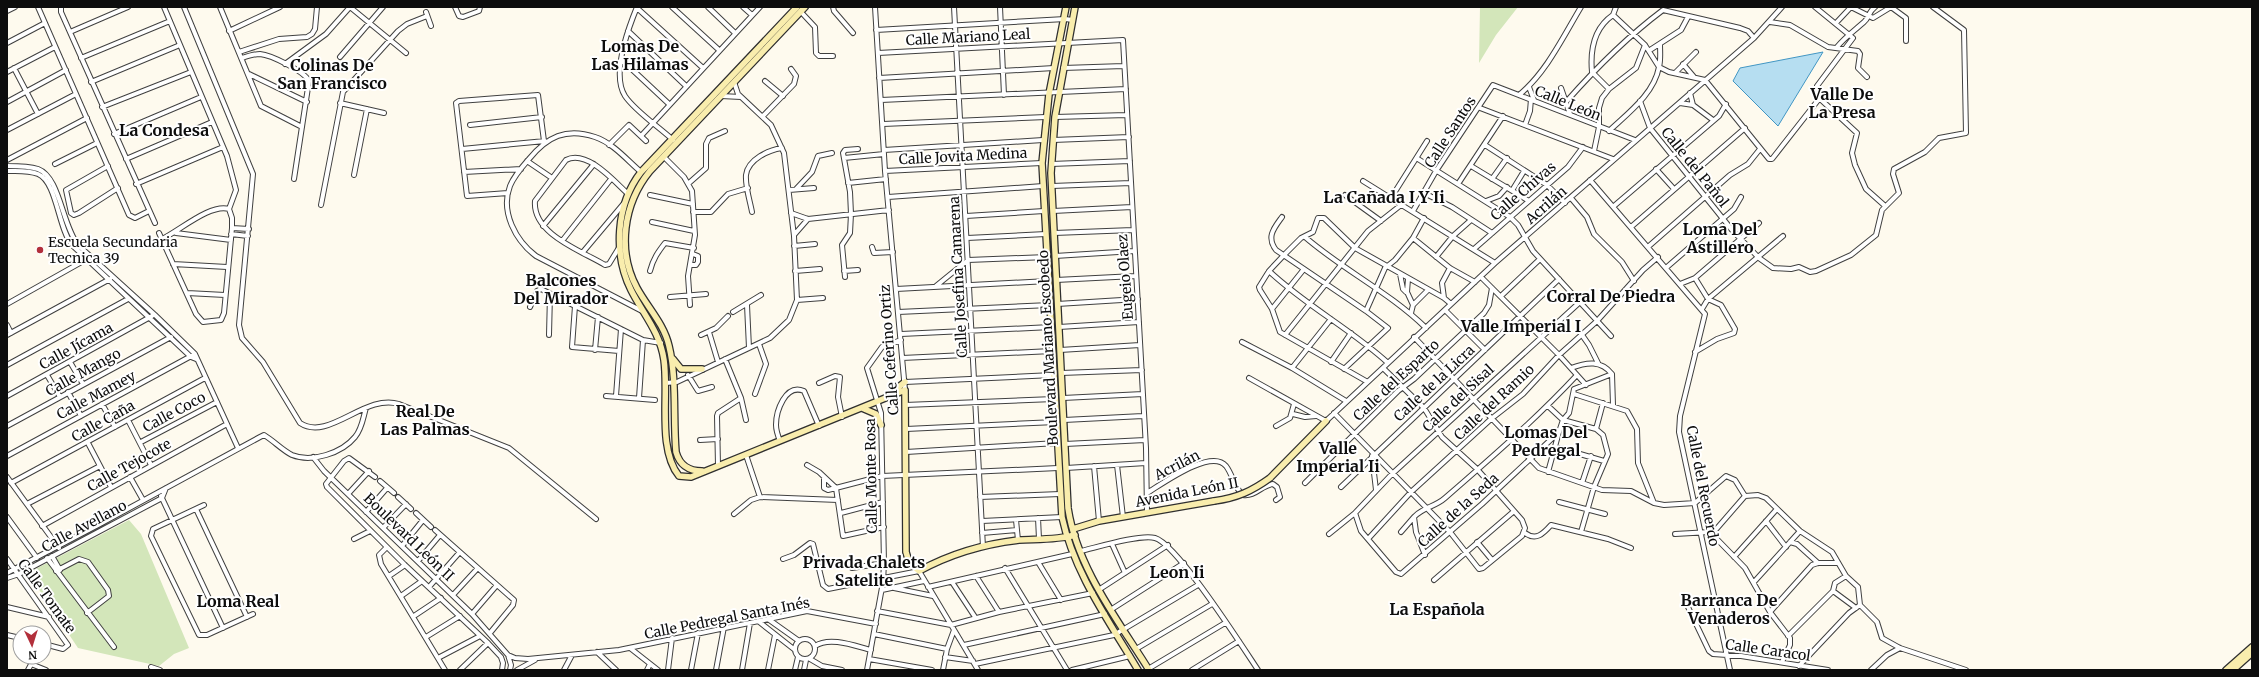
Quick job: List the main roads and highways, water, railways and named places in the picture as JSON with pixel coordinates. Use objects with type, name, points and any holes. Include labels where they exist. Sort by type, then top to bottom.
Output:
[{"type":"water","points":[[1823,52],[1778,126],[1733,81],[1740,68]]},
{"type":"place","name":"Escuela Secundaria Tecnica 39","points":[[40,250]]},
{"type":"district","name":"Lomas De Las Hilamas","points":[[640,55]]},
{"type":"district","name":"Colinas De San Francisco","points":[[332,74]]},
{"type":"district","name":"Valle De La Presa","points":[[1842,103]]},
{"type":"district","name":"La Condesa","points":[[164,130]]},
{"type":"district","name":"La Cañada I Y Ii","points":[[1384,197]]},
{"type":"district","name":"Loma Del Astillero","points":[[1720,238]]},
{"type":"district","name":"Balcones Del Mirador","points":[[561,289]]},
{"type":"district","name":"Corral De Piedra","points":[[1611,296]]},
{"type":"district","name":"Valle Imperial I","points":[[1521,326]]},
{"type":"district","name":"Real De Las Palmas","points":[[425,420]]},
{"type":"district","name":"Lomas Del Pedregal","points":[[1546,441]]},
{"type":"district","name":"Valle Imperial Ii","points":[[1338,457]]},
{"type":"district","name":"Privada Chalets Satelite","points":[[864,571]]},
{"type":"district","name":"Leon Ii","points":[[1177,572]]},
{"type":"district","name":"Loma Real","points":[[238,601]]},
{"type":"district","name":"La Española","points":[[1437,609]]},
{"type":"district","name":"Barranca De Venaderos","points":[[1729,609]]}]
